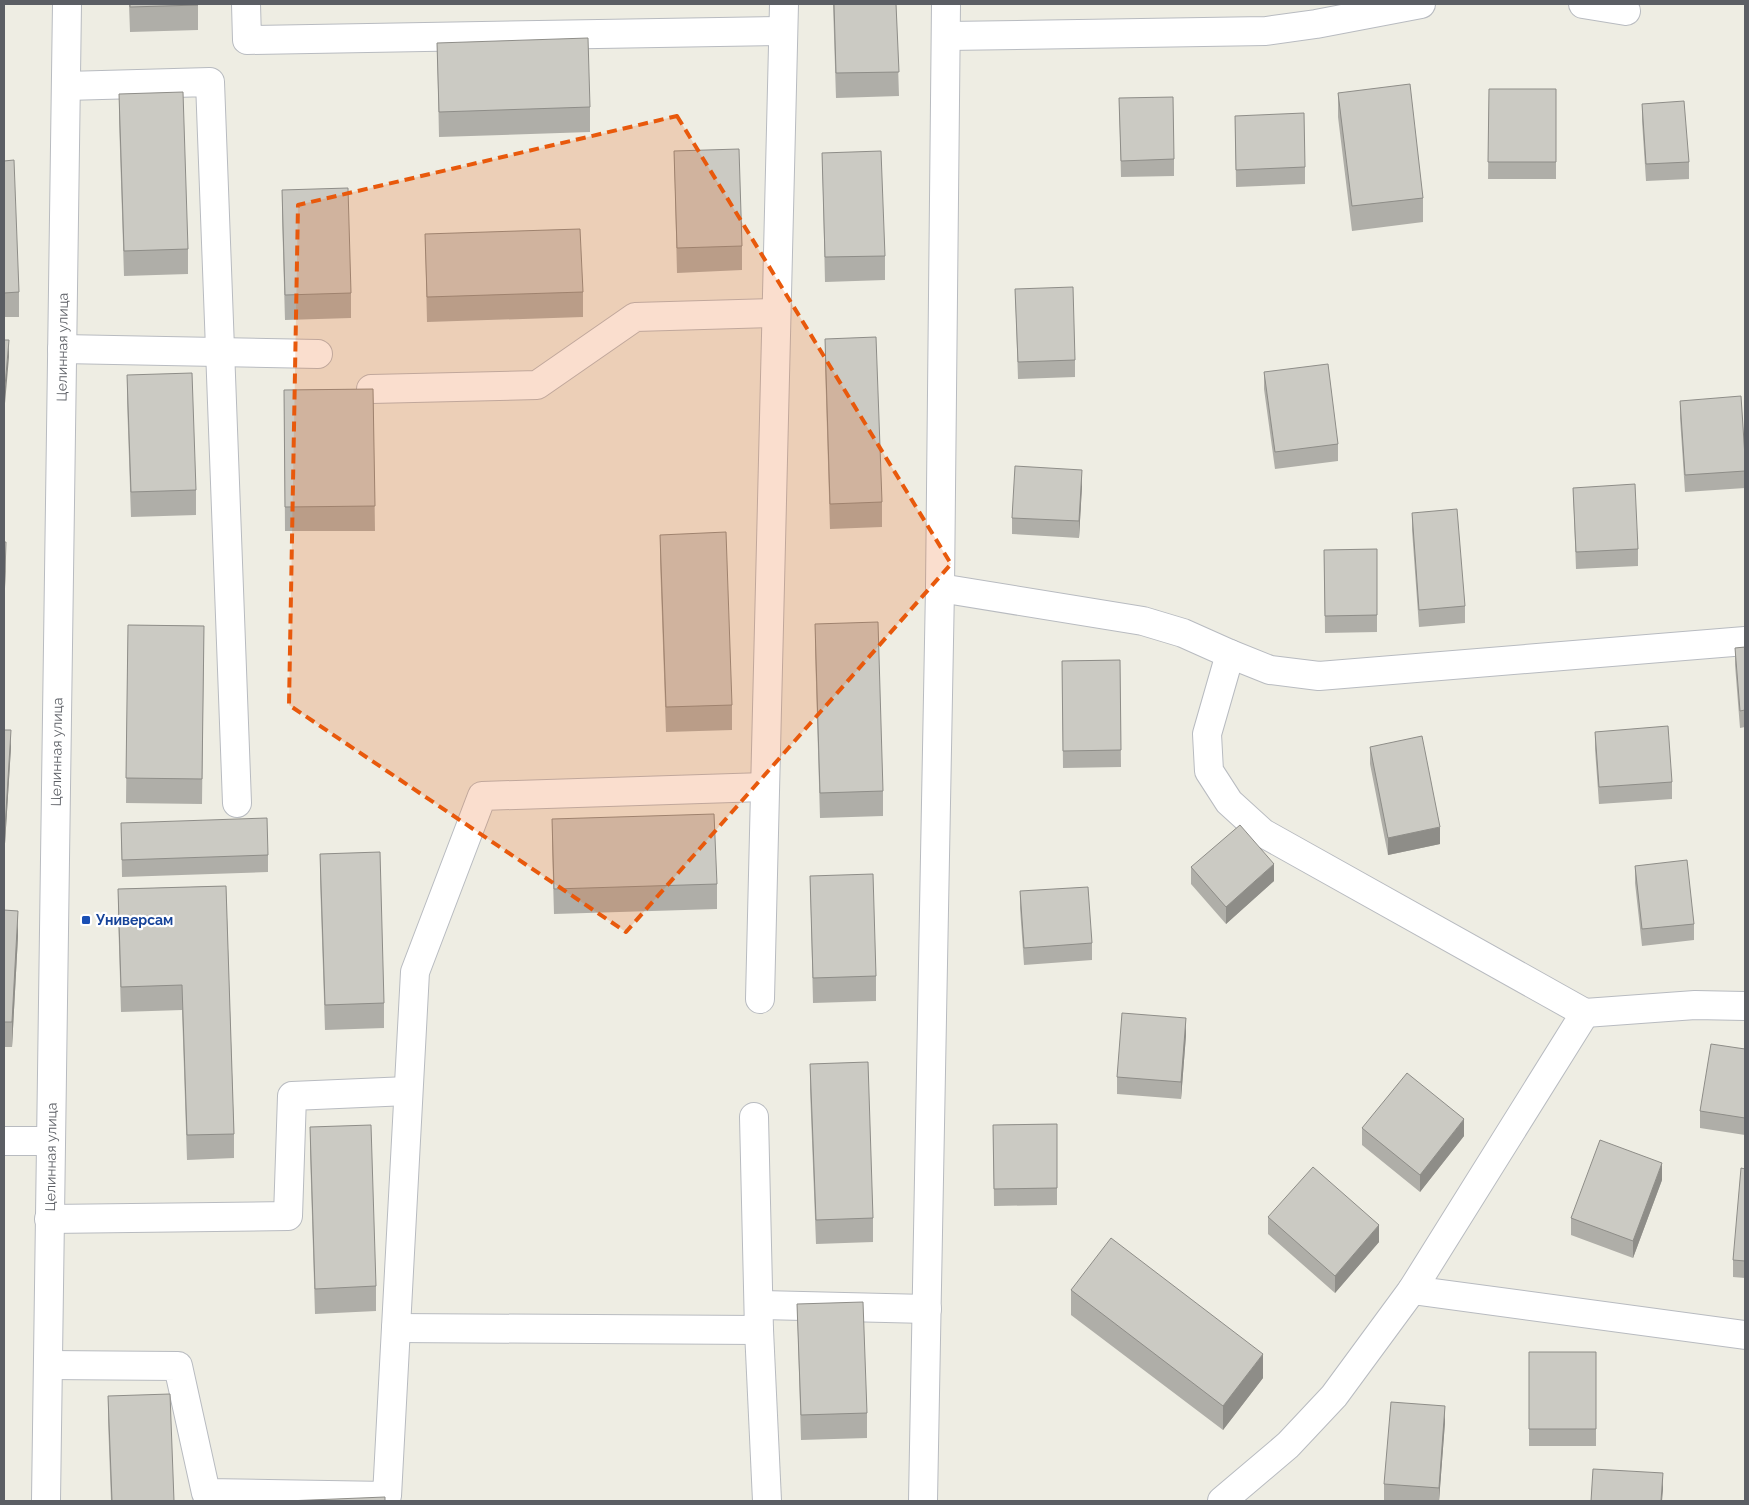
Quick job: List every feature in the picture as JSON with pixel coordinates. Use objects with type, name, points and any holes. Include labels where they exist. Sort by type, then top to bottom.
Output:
[{"type":"street","name":"Целинная улица","points":[[46,1501],[67,4]]},
{"type":"street","points":[[246,4],[247,40],[783,32]]},
{"type":"street","points":[[760,999],[784,4]]},
{"type":"street","points":[[923,1501],[940,588],[946,4]]},
{"type":"street","points":[[947,36],[1266,31],[1316,24],[1420,4]]},
{"type":"street","points":[[1584,4],[1626,11]]},
{"type":"street","points":[[66,86],[210,82],[237,803]]},
{"type":"street","points":[[371,389],[537,385],[635,317],[776,313]]},
{"type":"street","points":[[62,349],[318,354]]},
{"type":"street","points":[[940,588],[1143,621],[1183,633],[1270,670],[1320,676],[1745,641]]},
{"type":"street","points":[[1230,654],[1207,734],[1209,771],[1230,802],[1263,833],[1585,1013],[1695,1005],[1745,1006]]},
{"type":"street","points":[[48,1365],[178,1366],[206,1493],[387,1496],[415,972],[482,796],[765,787]]},
{"type":"street","points":[[1222,1501],[1288,1445],[1334,1396],[1412,1290],[1585,1013]]},
{"type":"street","points":[[49,1219],[288,1216],[292,1096],[408,1091]]},
{"type":"street","points":[[754,1117],[759,1317],[767,1501]]},
{"type":"street","points":[[4,1140],[50,1141]]},
{"type":"street","points":[[1412,1290],[1745,1335]]},
{"type":"street","points":[[396,1328],[759,1317],[927,1309]]},
{"type":"highlighted area","points":[[677,116],[951,564],[626,932],[289,705],[298,205]]},
{"type":"building","points":[[130,4],[198,4],[198,5],[130,7]]},
{"type":"building","points":[[834,4],[896,4],[899,72],[836,73]]},
{"type":"building","points":[[588,38],[590,107],[439,112],[437,43]]},
{"type":"building","points":[[1410,84],[1423,198],[1352,206],[1338,93]]},
{"type":"building","points":[[1489,89],[1556,89],[1556,162],[1488,162]]},
{"type":"building","points":[[183,92],[188,249],[124,251],[119,94]]},
{"type":"building","points":[[1173,97],[1174,159],[1121,161],[1119,98]]},
{"type":"building","points":[[1684,101],[1689,162],[1646,164],[1642,104]]},
{"type":"building","points":[[1304,113],[1305,167],[1236,170],[1235,116]]},
{"type":"building","points":[[739,149],[742,246],[677,248],[674,151]]},
{"type":"building","points":[[881,151],[885,256],[825,257],[822,153]]},
{"type":"building","points":[[14,160],[19,292],[4,293],[4,161]]},
{"type":"building","points":[[348,188],[351,293],[285,295],[282,190]]},
{"type":"building","points":[[580,229],[583,292],[427,297],[425,234]]},
{"type":"building","points":[[1073,287],[1075,360],[1018,362],[1015,289]]},
{"type":"building","points":[[876,337],[882,502],[830,504],[825,339]]},
{"type":"building","points":[[4,340],[9,340],[4,398]]},
{"type":"building","points":[[1328,364],[1338,444],[1275,452],[1264,372]]},
{"type":"building","points":[[192,373],[196,490],[131,492],[127,375]]},
{"type":"building","points":[[373,389],[375,506],[285,507],[284,390]]},
{"type":"building","points":[[1741,396],[1745,471],[1685,475],[1680,401]]},
{"type":"building","points":[[1015,466],[1082,470],[1079,521],[1012,518]]},
{"type":"building","points":[[1635,484],[1638,549],[1576,552],[1573,488]]},
{"type":"building","points":[[1457,509],[1465,606],[1419,610],[1412,513]]},
{"type":"building","points":[[726,532],[732,705],[666,707],[660,535]]},
{"type":"building","points":[[4,542],[6,542],[4,601]]},
{"type":"building","points":[[1377,549],[1377,615],[1325,616],[1324,550]]},
{"type":"building","points":[[878,622],[883,791],[820,793],[815,624]]},
{"type":"building","points":[[128,625],[204,626],[202,779],[126,778]]},
{"type":"building","points":[[1745,647],[1745,710],[1740,711],[1735,648]]},
{"type":"building","points":[[1120,660],[1121,750],[1063,751],[1062,661]]},
{"type":"building","points":[[1668,726],[1672,782],[1599,787],[1595,732]]},
{"type":"building","points":[[4,730],[11,730],[5,828],[4,827]]},
{"type":"building","points":[[1422,736],[1440,827],[1388,838],[1370,747]]},
{"type":"building","points":[[714,814],[717,884],[554,889],[552,819]]},
{"type":"building","points":[[267,818],[268,855],[122,860],[121,823]]},
{"type":"building","points":[[1240,825],[1274,864],[1226,907],[1191,867]]},
{"type":"building","points":[[380,852],[384,1003],[325,1005],[320,854]]},
{"type":"building","points":[[1687,860],[1694,924],[1642,929],[1635,866]]},
{"type":"building","points":[[873,874],[876,976],[813,978],[810,876]]},
{"type":"building","points":[[226,886],[234,1134],[187,1135],[182,985],[121,987],[118,889]]},
{"type":"building","points":[[1088,887],[1092,943],[1024,948],[1020,891]]},
{"type":"building","points":[[4,910],[18,911],[12,1022],[4,1022]]},
{"type":"building","points":[[1122,1013],[1186,1018],[1181,1082],[1117,1077]]},
{"type":"building","points":[[1711,1044],[1745,1049],[1745,1118],[1700,1111]]},
{"type":"building","points":[[868,1062],[873,1218],[816,1220],[810,1064]]},
{"type":"building","points":[[1407,1073],[1464,1119],[1420,1175],[1362,1128]]},
{"type":"building","points":[[1057,1124],[1057,1188],[994,1189],[993,1125]]},
{"type":"building","points":[[371,1125],[376,1286],[315,1289],[310,1127]]},
{"type":"building","points":[[1600,1140],[1662,1163],[1633,1241],[1571,1218]]},
{"type":"building","points":[[1313,1167],[1379,1225],[1335,1276],[1268,1217]]},
{"type":"building","points":[[1741,1168],[1745,1169],[1745,1261],[1733,1260]]},
{"type":"building","points":[[1111,1238],[1263,1354],[1223,1406],[1071,1290]]},
{"type":"building","points":[[863,1302],[867,1413],[801,1415],[797,1304]]},
{"type":"building","points":[[1529,1352],[1596,1352],[1596,1429],[1529,1429]]},
{"type":"building","points":[[170,1394],[174,1501],[112,1501],[108,1396]]},
{"type":"building","points":[[1391,1402],[1445,1406],[1439,1488],[1384,1484]]},
{"type":"building","points":[[1593,1469],[1663,1473],[1661,1501],[1591,1501]]},
{"type":"building","points":[[385,1497],[385,1501],[286,1501]]},
{"type":"place","name":"Универсам","points":[[86,920]]}]
